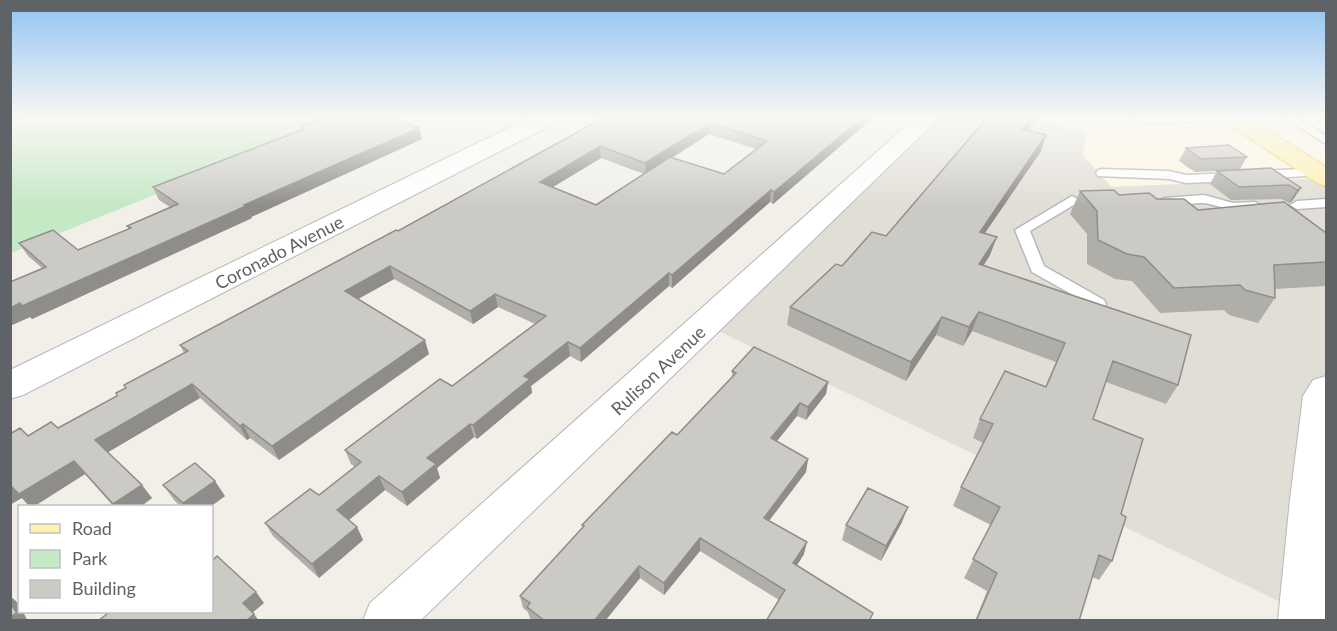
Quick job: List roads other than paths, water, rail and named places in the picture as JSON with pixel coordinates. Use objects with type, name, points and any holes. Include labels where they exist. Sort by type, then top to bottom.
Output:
[{"type":"main road","points":[[1283,147],[1320,170]]},
{"type":"street","name":"Coronado Avenue","points":[[10,386],[488,147]]},
{"type":"street","name":"Rulison Avenue","points":[[387,621],[896,147]]},
{"type":"street","points":[[1302,621],[1312,488],[1322,396],[1326,389]]},
{"type":"lane","points":[[1102,173],[1169,175],[1186,179],[1320,170]]},
{"type":"lane","points":[[1148,203],[1204,199],[1232,207],[1271,206]]},
{"type":"lane","points":[[1071,200],[1022,230],[1036,269],[1098,304]]},
{"type":"lane","points":[[1297,205],[1326,203]]}]
